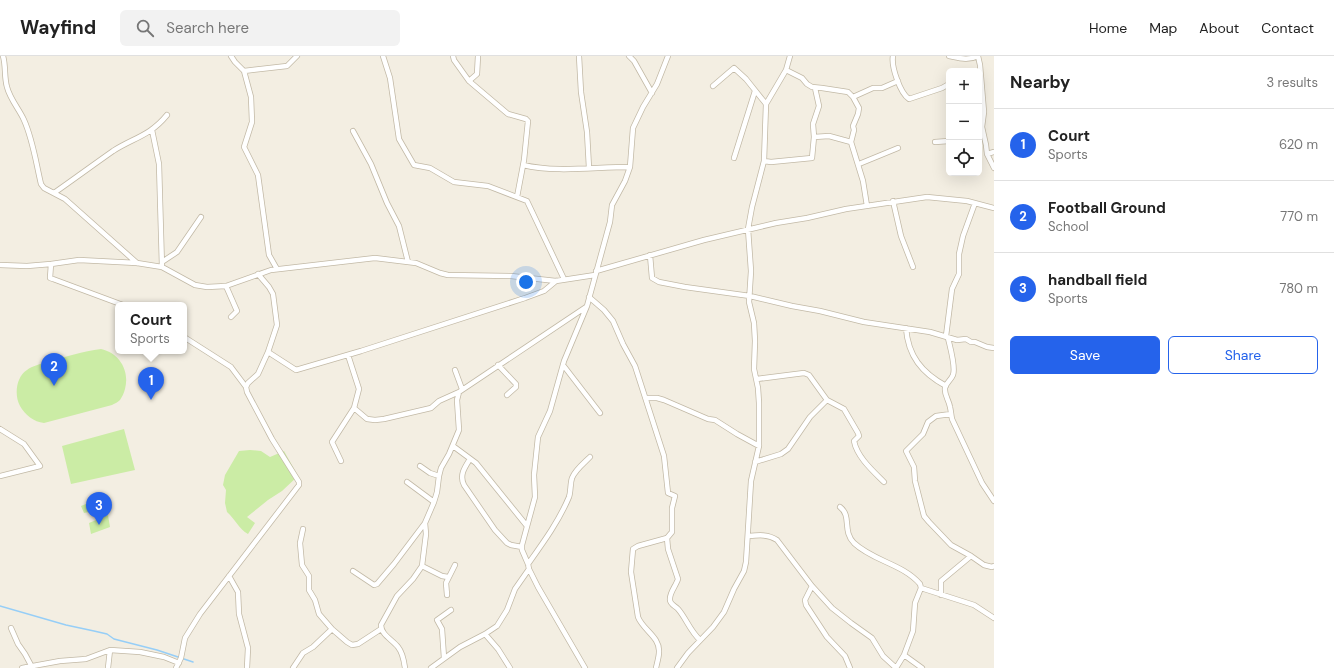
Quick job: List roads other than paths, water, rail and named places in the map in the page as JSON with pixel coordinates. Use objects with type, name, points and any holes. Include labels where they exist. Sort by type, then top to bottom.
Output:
[{"type":"street","points":[[3,56],[7,87],[24,120],[31,140],[41,184],[44,188],[65,199],[137,264]]},
{"type":"street","points":[[231,56],[244,71],[251,98],[252,122],[244,147],[245,152],[258,175],[269,255],[277,269]]},
{"type":"street","points":[[244,71],[287,66],[297,56]]},
{"type":"street","points":[[384,56],[390,78],[398,136],[400,143],[414,165],[430,168],[454,182],[488,186],[524,199],[528,203],[564,279]]},
{"type":"street","points":[[453,56],[454,60],[469,81],[508,114],[520,116],[528,121],[523,165],[517,197]]},
{"type":"street","points":[[469,81],[477,74],[478,56]]},
{"type":"street","points":[[579,56],[581,92],[587,132],[590,168]]},
{"type":"street","points":[[585,668],[547,605],[528,566],[522,547],[523,536],[535,497],[534,475],[538,437],[550,411],[563,365],[587,306],[610,222],[612,204],[625,181],[630,167],[633,128],[643,107],[657,84],[668,56]]},
{"type":"street","points":[[677,668],[724,612],[744,571],[748,536],[750,481],[759,446],[759,403],[757,379],[754,369],[754,323],[749,302],[752,271],[748,230],[752,207],[764,162],[766,104],[786,70],[790,56]]},
{"type":"street","points":[[893,56],[892,62],[898,81],[904,96],[909,99],[946,86]]},
{"type":"street","points":[[949,56],[966,60],[978,56],[980,68]]},
{"type":"street","points":[[632,57],[652,93]]},
{"type":"street","points":[[713,86],[734,68],[746,79],[766,104]]},
{"type":"street","points":[[786,70],[802,78],[812,87],[848,92],[853,97],[859,108],[853,126],[854,130],[851,142],[859,164],[866,194],[867,206]]},
{"type":"street","points":[[853,97],[873,88],[882,88],[898,81]]},
{"type":"street","points":[[764,162],[812,158],[814,137],[813,124],[819,106],[816,88]]},
{"type":"street","points":[[734,158],[755,91]]},
{"type":"street","points":[[982,96],[984,112],[982,128]]},
{"type":"street","points":[[54,193],[114,151],[152,130],[167,116]]},
{"type":"street","points":[[152,130],[159,164],[162,264]]},
{"type":"street","points":[[353,131],[371,164],[399,226],[408,262]]},
{"type":"street","points":[[814,137],[829,136],[851,142]]},
{"type":"street","points":[[982,138],[986,154],[994,168]]},
{"type":"street","points":[[935,142],[946,141]]},
{"type":"street","points":[[859,164],[898,148]]},
{"type":"street","points":[[986,154],[994,152]]},
{"type":"street","points":[[523,165],[536,168],[630,167]]},
{"type":"street","points":[[0,265],[27,266],[79,260],[137,264],[162,264],[195,285],[207,288],[226,286],[271,270],[375,258],[416,262],[448,275],[511,276],[556,281],[596,273],[690,243],[846,208],[927,197],[975,203],[994,208]]},
{"type":"street","points":[[893,201],[901,236],[912,266]]},
{"type":"street","points":[[975,203],[963,236],[959,254],[959,274],[952,289],[947,337],[954,365],[954,373],[952,379],[946,386],[946,395],[960,439],[982,482],[994,501]]},
{"type":"street","points":[[162,264],[177,252],[201,217]]},
{"type":"street","points":[[650,255],[652,277],[656,281],[685,287],[750,296],[864,322],[906,328],[957,340],[966,339],[971,342],[994,348]]},
{"type":"street","points":[[51,264],[50,278],[115,302]]},
{"type":"street","points":[[246,387],[248,383],[258,374],[276,331],[277,318],[272,294],[269,287],[258,274]]},
{"type":"street","points":[[268,352],[296,370],[348,355],[525,298],[544,291],[556,281]]},
{"type":"street","points":[[226,286],[237,311],[231,317]]},
{"type":"street","points":[[589,297],[604,310],[613,321],[635,366],[664,456],[668,493],[675,496],[672,508],[672,532],[667,538],[638,546],[633,549],[631,572],[638,617],[640,622],[658,645],[659,652],[656,668]]},
{"type":"street","points":[[354,408],[371,420],[384,420],[431,408],[439,401],[461,391],[587,306]]},
{"type":"street","points":[[906,328],[912,352],[919,365],[926,373],[946,386]]},
{"type":"street","points":[[22,668],[60,660],[86,659],[110,650],[140,652],[164,656],[177,666],[185,638],[200,614],[299,485],[299,482],[272,439],[247,392],[246,387],[231,367],[187,339]]},
{"type":"street","points":[[341,461],[332,442],[354,408],[359,389],[348,355]]},
{"type":"street","points":[[498,365],[516,384],[516,387],[507,395]]},
{"type":"street","points":[[563,365],[600,413]]},
{"type":"street","points":[[353,571],[374,585],[377,584],[425,523],[439,486],[439,476],[459,430],[457,400],[461,391],[455,370]]},
{"type":"street","points":[[757,379],[804,373],[809,375],[831,403],[844,408],[859,436],[854,441],[856,448],[884,482]]},
{"type":"street","points":[[646,398],[657,398],[664,400],[708,419],[715,420],[759,446]]},
{"type":"street","points":[[755,462],[781,454],[788,449],[810,417],[828,400]]},
{"type":"street","points":[[951,414],[936,416],[928,422],[923,434],[906,451],[914,467],[915,481],[924,516],[951,545],[984,565],[994,566]]},
{"type":"street","points":[[0,429],[24,444],[40,466],[0,476]]},
{"type":"street","points":[[453,446],[483,471],[527,526]]},
{"type":"street","points":[[431,668],[460,647],[497,626],[502,619],[514,589],[563,509],[569,496],[572,477],[590,457]]},
{"type":"street","points":[[470,459],[463,470],[462,481],[464,485],[495,530],[507,543],[522,547]]},
{"type":"street","points":[[420,466],[430,473],[439,476]]},
{"type":"street","points":[[406,482],[434,502]]},
{"type":"street","points":[[748,536],[771,536],[777,540],[812,586],[832,608],[872,638],[884,656],[896,668],[904,655],[913,631],[915,603],[920,584],[895,566],[866,552],[853,542],[849,536],[845,513],[840,507]]},
{"type":"street","points":[[303,529],[300,543],[302,565],[309,576],[309,590],[315,600],[319,614],[332,629],[346,642],[352,645],[358,644],[381,629],[381,625],[397,596],[413,579],[422,566],[426,534],[425,523]]},
{"type":"street","points":[[667,538],[668,549],[678,579],[670,595],[670,602],[680,612],[691,630],[700,640]]},
{"type":"street","points":[[941,594],[941,581],[971,556]]},
{"type":"street","points":[[447,595],[446,583],[454,565]]},
{"type":"street","points":[[422,566],[448,578]]},
{"type":"street","points":[[229,576],[238,592],[239,614],[248,648],[248,668]]},
{"type":"street","points":[[812,586],[805,600],[806,605],[826,637],[845,656],[850,668]]},
{"type":"street","points":[[920,588],[941,594],[954,600],[974,605],[994,618]]},
{"type":"street","points":[[444,658],[442,629],[437,620],[451,610]]},
{"type":"street","points":[[12,628],[18,644],[32,667]]},
{"type":"street","points":[[292,668],[303,653],[313,647],[332,629]]},
{"type":"street","points":[[381,629],[398,647],[402,654],[405,668]]},
{"type":"street","points":[[485,634],[498,649],[510,668]]},
{"type":"street","points":[[108,668],[110,650]]},
{"type":"street","points":[[904,655],[922,668]]},
{"type":"waterway","points":[[0,606],[66,625],[107,634],[114,639],[157,650],[193,662]]},
{"type":"place","name":"Football Ground","points":[[54,386]]},
{"type":"place","name":"Court","points":[[151,400]]},
{"type":"place","name":"handball field","points":[[99,525]]}]
